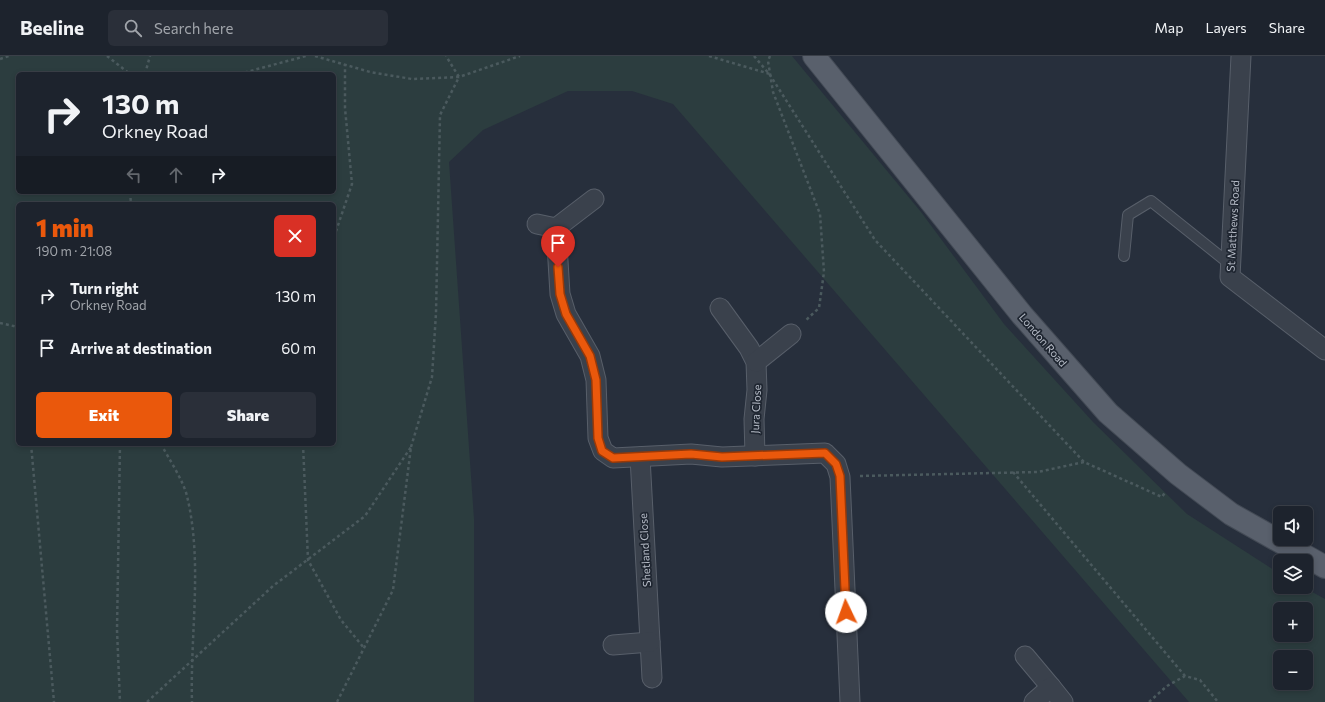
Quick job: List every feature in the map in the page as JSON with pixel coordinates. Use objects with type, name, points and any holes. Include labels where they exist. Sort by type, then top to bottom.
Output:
[{"type":"main road","name":"London Road","points":[[814,56],[1022,315],[1108,413],[1178,474],[1231,514],[1325,567]]},
{"type":"street","name":"St Matthews Road","points":[[1241,56],[1230,277],[1325,350]]},
{"type":"street","points":[[536,224],[556,228],[594,199]]},
{"type":"street","points":[[556,228],[560,294],[566,314],[590,356],[596,380],[598,438],[602,451],[613,458],[691,454],[722,457],[825,453],[836,464],[840,476],[850,702]]},
{"type":"street","name":"Jura Close","points":[[720,308],[749,348],[756,362],[758,390],[754,419],[755,456]]},
{"type":"street","points":[[756,362],[791,334]]},
{"type":"street","name":"Shetland Close","points":[[640,457],[652,678]]},
{"type":"street","points":[[613,645],[650,642]]},
{"type":"street","points":[[1025,656],[1064,702]]},
{"type":"street","points":[[1034,702],[1051,687]]},
{"type":"lane","points":[[1124,256],[1128,215],[1138,207],[1151,201],[1231,265]]},
{"type":"path","points":[[0,59],[9,56]]},
{"type":"path","points":[[106,56],[127,72]]},
{"type":"path","points":[[146,72],[150,56]]},
{"type":"path","points":[[246,72],[306,56]]},
{"type":"path","points":[[314,56],[370,72],[412,79],[459,77],[520,56]]},
{"type":"path","points":[[446,56],[459,77]]},
{"type":"path","points":[[709,56],[770,75]]},
{"type":"path","points":[[754,56],[770,75],[875,240],[1084,462],[1162,497]]},
{"type":"path","points":[[770,56],[768,61],[773,92],[820,214],[824,272],[819,308],[791,334]]},
{"type":"path","points":[[336,231],[352,184],[345,108],[345,64]]},
{"type":"path","points":[[337,702],[393,590],[411,447],[432,377],[436,313],[440,115],[459,77]]},
{"type":"path","points":[[0,323],[16,327]]},
{"type":"path","points":[[31,446],[54,702]]},
{"type":"path","points":[[120,446],[117,630],[120,702]]},
{"type":"path","points":[[162,446],[186,494],[196,551],[191,662],[192,702]]},
{"type":"path","points":[[303,446],[308,560],[341,620],[364,648]]},
{"type":"path","points":[[147,702],[274,586],[365,516],[411,447]]},
{"type":"path","points":[[840,476],[1038,472],[1084,462]]},
{"type":"path","points":[[1013,472],[1185,676],[1200,680],[1218,702]]},
{"type":"path","points":[[1148,702],[1167,686],[1185,676]]},
{"type":"shaded area","points":[[0,56],[792,56],[921,212],[1004,324],[1093,422],[1187,514],[1273,569],[1273,594],[1313,594],[1313,592],[1325,599],[1325,702],[1189,702],[673,104],[632,91],[568,91],[483,130],[449,162],[474,519],[474,702],[0,702]]},
{"type":"route","points":[[558,267],[560,294],[566,314],[590,356],[596,380],[598,438],[602,451],[613,458],[691,454],[722,457],[825,453],[836,464],[840,476],[846,612]]}]
